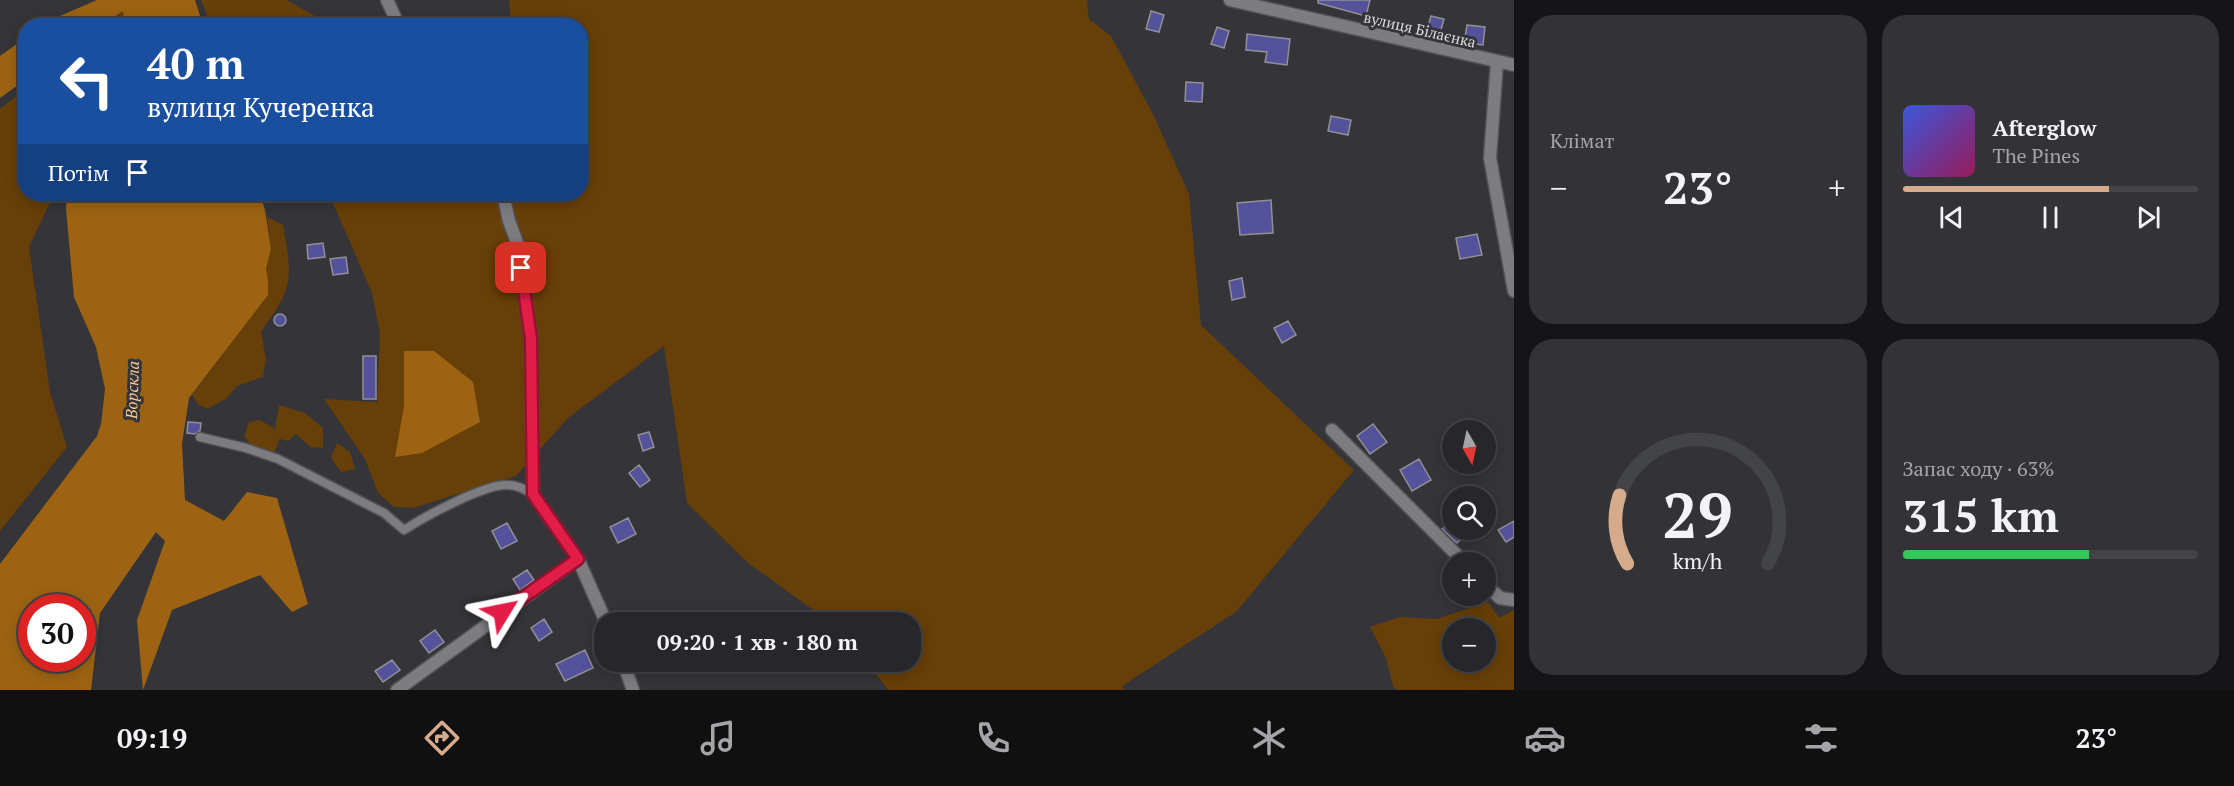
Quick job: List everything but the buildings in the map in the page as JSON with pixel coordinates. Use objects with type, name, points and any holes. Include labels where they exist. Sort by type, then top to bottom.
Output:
[{"type":"street","points":[[387,0],[395,18]]},
{"type":"street","name":"вулиця Білаєнка","points":[[1230,0],[1514,65]]},
{"type":"street","points":[[1497,62],[1491,158],[1514,291]]},
{"type":"street","points":[[505,201],[518,244],[531,339],[533,494],[578,559],[602,612]]},
{"type":"street","points":[[1332,430],[1454,552]]},
{"type":"street","points":[[397,690],[578,559]]},
{"type":"street","points":[[1496,594],[1500,598],[1514,600]]},
{"type":"street","points":[[627,672],[633,690]]},
{"type":"lane","points":[[200,436],[278,459],[384,513],[404,530],[426,516],[474,494],[504,484],[520,487],[533,494]]},
{"type":"shaded area","points":[[201,0],[286,0],[319,18],[208,18]]},
{"type":"shaded area","points":[[509,0],[1087,0],[1089,19],[1111,36],[1153,114],[1189,194],[1201,325],[1354,470],[1236,612],[1122,686],[1124,690],[888,690],[874,672],[921,672],[921,612],[816,612],[748,563],[687,503],[664,346],[568,418],[516,476],[413,508],[394,507],[378,493],[365,459],[324,399],[377,402],[380,333],[372,293],[332,201],[588,201],[588,18],[510,18]]},
{"type":"shaded area","points":[[123,11],[124,18],[114,18]]},
{"type":"shaded area","points":[[18,95],[18,201],[51,201],[29,247],[50,392],[67,447],[0,531],[0,109]]},
{"type":"shaded area","points":[[267,217],[283,225],[289,271],[283,298],[261,332],[266,359],[263,377],[237,386],[226,399],[207,409],[198,404],[192,395],[268,295],[266,269],[271,249]]},
{"type":"shaded area","points":[[279,405],[305,413],[323,428],[323,448],[310,447],[296,434],[288,441],[280,439],[273,455],[257,452],[244,436],[249,422],[260,420],[275,429]]},
{"type":"shaded area","points":[[337,443],[350,452],[355,469],[341,472],[331,458]]},
{"type":"shaded area","points":[[1476,606],[1491,606],[1499,618],[1514,610],[1514,690],[1396,690],[1386,658],[1370,627],[1400,617],[1437,619]]},
{"type":"water","points":[[97,0],[195,0],[201,18],[124,18],[123,11],[113,18],[55,18]]},
{"type":"water","points":[[18,43],[18,85],[0,98],[0,56]]},
{"type":"water","name":"Ворскла","points":[[67,201],[262,201],[271,249],[266,269],[268,295],[189,398],[182,444],[185,500],[224,521],[247,492],[277,498],[308,604],[292,612],[260,575],[172,610],[143,690],[137,620],[165,541],[156,532],[100,613],[96,647],[96,594],[18,594],[18,672],[93,672],[91,690],[0,690],[0,564],[97,436],[101,424],[105,389],[96,347],[74,297]]},
{"type":"water","points":[[404,351],[434,351],[473,382],[480,422],[422,453],[395,457],[404,406]]},
{"type":"route","points":[[502,612],[578,559],[533,494],[531,339],[521,268]]}]
